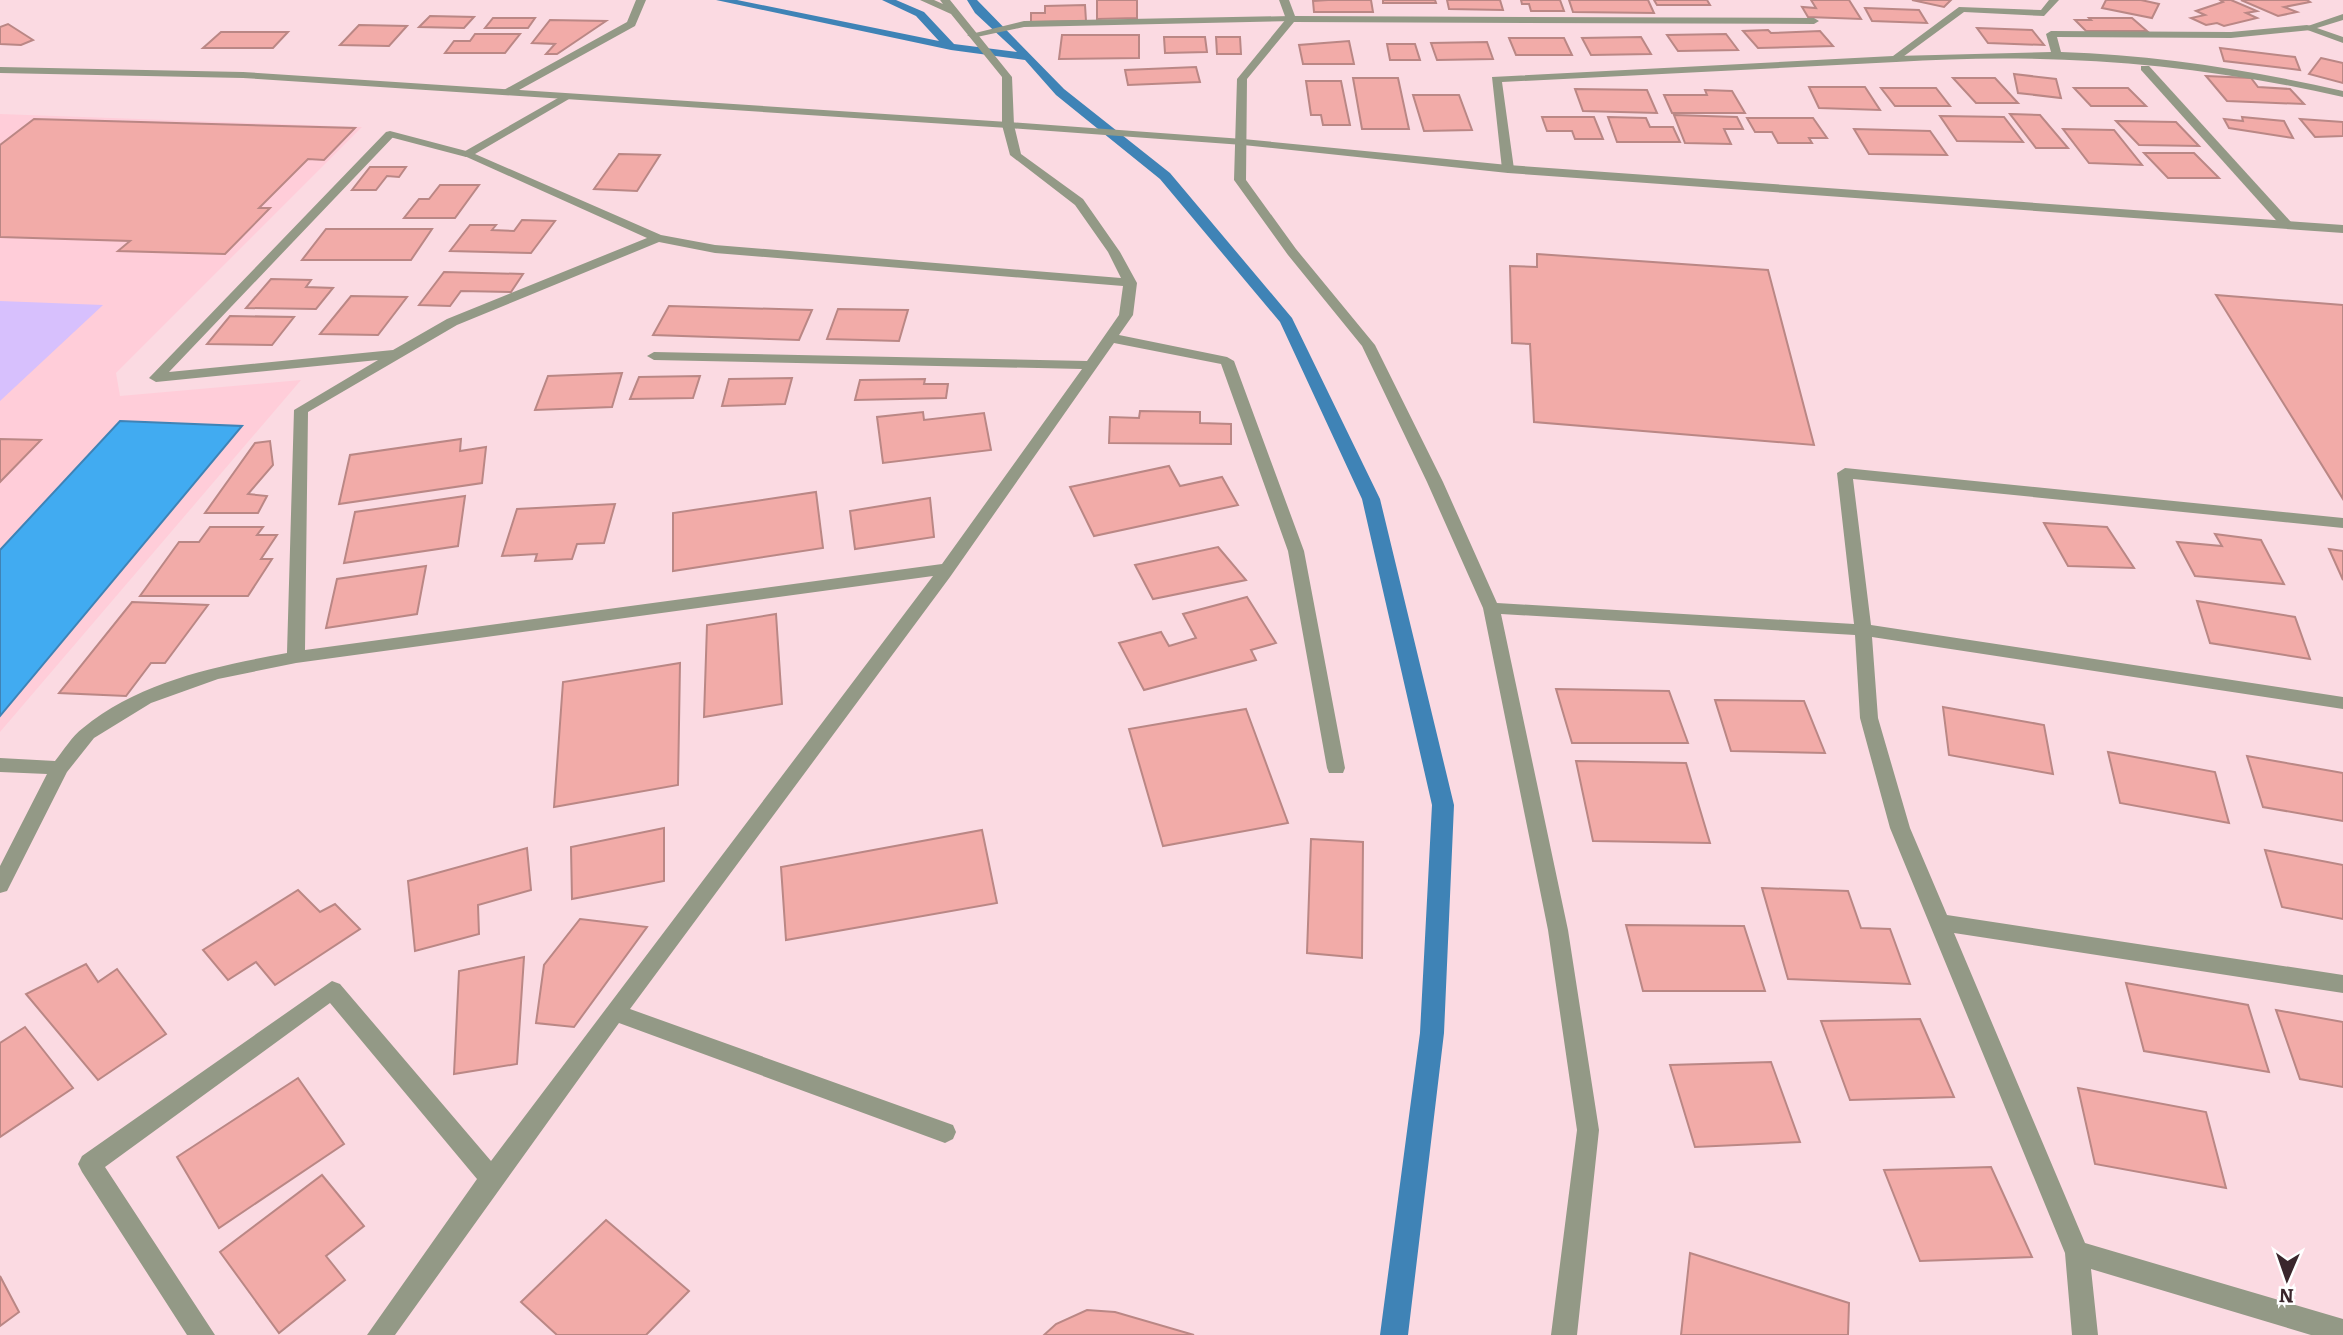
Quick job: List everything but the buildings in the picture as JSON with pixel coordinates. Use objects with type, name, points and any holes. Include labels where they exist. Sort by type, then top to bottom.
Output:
[{"type":"street","points":[[506,93],[631,24],[641,0]]},
{"type":"street","points":[[925,0],[952,11]]},
{"type":"street","points":[[388,1332],[490,1177],[946,569],[1126,315],[1129,284],[1114,252],[1079,202],[1016,155],[1008,125],[1007,77],[945,0]]},
{"type":"street","points":[[1284,0],[1291,19]]},
{"type":"street","points":[[1896,59],[1962,9],[2044,13],[2054,0]]},
{"type":"street","points":[[2057,56],[2051,34],[2231,35],[2307,28],[2343,17]]},
{"type":"street","points":[[972,35],[1024,24],[1291,19],[1814,22]]},
{"type":"street","points":[[1291,19],[1242,79],[1243,142],[1240,180],[1292,252],[1368,345],[1435,482],[1491,608],[1558,930],[1588,1130],[1564,1335]]},
{"type":"street","points":[[2307,28],[2343,40]]},
{"type":"street","points":[[1508,169],[1496,79],[1896,59],[1960,53],[2057,56],[2195,66],[2271,76],[2343,94]]},
{"type":"street","points":[[2145,68],[2287,225]]},
{"type":"street","points":[[0,70],[243,75],[1008,125],[1243,142],[1508,169],[2343,229]]},
{"type":"street","points":[[466,154],[565,97]]},
{"type":"street","points":[[396,353],[156,378],[390,134],[466,154],[658,238],[715,249],[1129,284]]},
{"type":"street","points":[[296,657],[301,410],[452,322],[658,238]]},
{"type":"street","points":[[1111,338],[1227,361],[1296,551],[1336,768]]},
{"type":"street","points":[[654,356],[1093,365]]},
{"type":"street","points":[[2085,1335],[2077,1253],[1942,923],[1900,828],[1869,718],[1864,630],[1845,473],[2343,523]]},
{"type":"street","points":[[0,885],[60,768],[88,733],[145,698],[215,673],[296,657],[946,569]]},
{"type":"street","points":[[1491,608],[1864,630],[2343,703]]},
{"type":"street","points":[[0,765],[60,768]]},
{"type":"street","points":[[1942,923],[2343,984]]},
{"type":"street","points":[[202,1335],[90,1164],[332,990],[490,1177]]},
{"type":"street","points":[[614,1012],[945,1132]]},
{"type":"street","points":[[2077,1253],[2343,1332]]},
{"type":"shaded area","points":[[0,114],[362,127],[116,373],[120,396],[301,380],[0,732]]},
{"type":"shaded area","points":[[0,301],[103,305],[0,401]]},
{"type":"water","points":[[120,421],[242,426],[0,716],[0,550]]},
{"type":"waterway","points":[[721,0],[951,47]]},
{"type":"waterway","points":[[887,0],[920,14],[951,47]]},
{"type":"waterway","points":[[972,0],[979,11],[1029,57]]},
{"type":"waterway","points":[[951,47],[1029,57]]},
{"type":"waterway","points":[[1029,57],[1060,92],[1165,176],[1287,321],[1371,499],[1443,805],[1432,1033],[1394,1335]]}]
